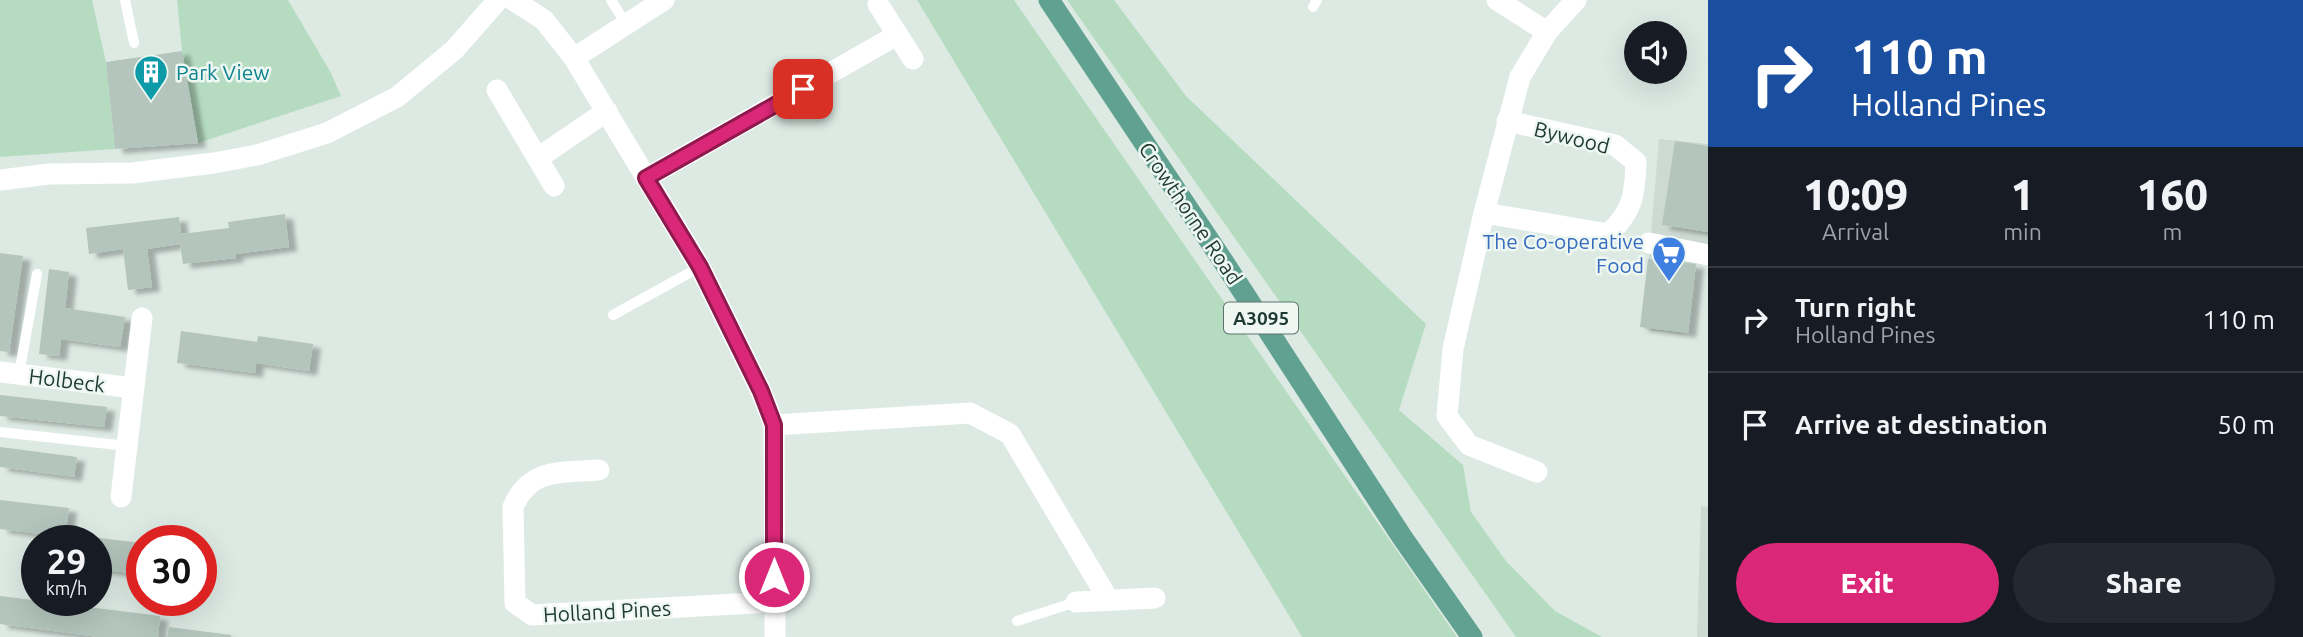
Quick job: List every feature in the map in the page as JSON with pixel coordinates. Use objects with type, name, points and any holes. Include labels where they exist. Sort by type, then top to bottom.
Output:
[{"type":"main road","name":"Crowthorne Road","points":[[1049,0],[1402,537],[1472,637]]},
{"type":"street","points":[[0,180],[49,174],[132,173],[214,163],[257,155],[327,133],[355,121],[397,97],[454,50],[498,0]]},
{"type":"street","points":[[513,0],[544,20],[574,58],[700,267],[761,391],[774,425],[775,637]]},
{"type":"street","points":[[574,58],[664,0]]},
{"type":"street","points":[[1497,0],[1547,32]]},
{"type":"street","name":"Bywood","points":[[1536,472],[1469,444],[1447,416],[1453,349],[1484,213],[1520,77],[1547,32],[1576,0]]},
{"type":"street","points":[[878,4],[913,59]]},
{"type":"street","points":[[646,178],[897,35]]},
{"type":"street","points":[[497,90],[554,186]]},
{"type":"street","points":[[538,158],[607,111]]},
{"type":"street","name":"Bywood","points":[[1484,213],[1608,234],[1624,220],[1635,189],[1636,162],[1615,145],[1507,121]]},
{"type":"street","points":[[1648,243],[1707,255]]},
{"type":"street","name":"Holbeck","points":[[121,497],[142,318]]},
{"type":"street","name":"Holbeck","points":[[10,373],[134,388]]},
{"type":"street","points":[[774,425],[970,413],[990,423],[1010,434],[1108,599]]},
{"type":"street","name":"Holland Pines","points":[[599,470],[546,474],[533,480],[517,498],[513,507],[515,603],[532,615],[774,602]]},
{"type":"street","points":[[1076,602],[1155,598]]},
{"type":"lane","points":[[125,0],[134,43]]},
{"type":"lane","points":[[611,0],[626,24]]},
{"type":"lane","points":[[613,315],[700,267]]},
{"type":"lane","points":[[10,373],[37,274]]},
{"type":"lane","points":[[0,432],[127,446]]},
{"type":"lane","points":[[1017,621],[1076,602]]},
{"type":"shaded area","points":[[1659,139],[1708,144],[1708,265],[1695,264],[1684,335],[1643,329]]},
{"type":"shaded area","points":[[1701,506],[1708,507],[1708,637],[1697,637]]},
{"type":"green space","points":[[0,0],[92,0],[106,62],[115,149],[0,157]]},
{"type":"green space","points":[[177,0],[288,0],[331,73],[341,96],[198,143],[182,51]]},
{"type":"green space","points":[[917,0],[1014,0],[1457,637],[1302,637]]},
{"type":"green space","points":[[1067,0],[1114,0],[1186,96],[1426,324],[1399,410],[1463,465],[1471,512],[1506,561],[1555,611],[1602,637],[1516,637]]},
{"type":"building","name":"Park View","points":[[182,51],[198,143],[115,149],[106,62]]},
{"type":"building","points":[[1675,141],[1708,146],[1708,232],[1662,225]]},
{"type":"building","points":[[285,214],[289,247],[235,254],[236,258],[183,264],[180,244],[147,249],[152,287],[128,290],[123,249],[89,254],[86,228],[179,217],[181,234],[229,228],[228,222]]},
{"type":"building","points":[[0,253],[23,256],[9,352],[0,351]]},
{"type":"building","points":[[1648,259],[1696,264],[1688,333],[1640,327]]},
{"type":"building","points":[[49,269],[69,272],[65,308],[125,317],[120,347],[61,339],[59,356],[39,354]]},
{"type":"building","points":[[181,331],[257,342],[258,336],[313,344],[309,371],[256,363],[255,373],[177,363]]},
{"type":"building","points":[[0,395],[107,407],[104,427],[0,416]]},
{"type":"building","points":[[0,447],[77,457],[74,477],[0,467]]},
{"type":"building","points":[[0,500],[69,508],[67,525],[21,525],[21,532],[0,529]]},
{"type":"building","points":[[112,540],[126,541],[126,572],[112,571]]},
{"type":"building","points":[[0,596],[21,599],[21,616],[112,616],[112,610],[126,612],[126,616],[160,616],[158,637],[99,637],[0,624]]},
{"type":"building","points":[[169,627],[231,635],[231,637],[167,637]]},
{"type":"place","name":"Park View","points":[[151,102]]},
{"type":"place","name":"The Co-operative Food","points":[[1669,283]]},
{"type":"route","points":[[774,577],[774,425],[761,391],[700,267],[646,178],[803,89]]}]
